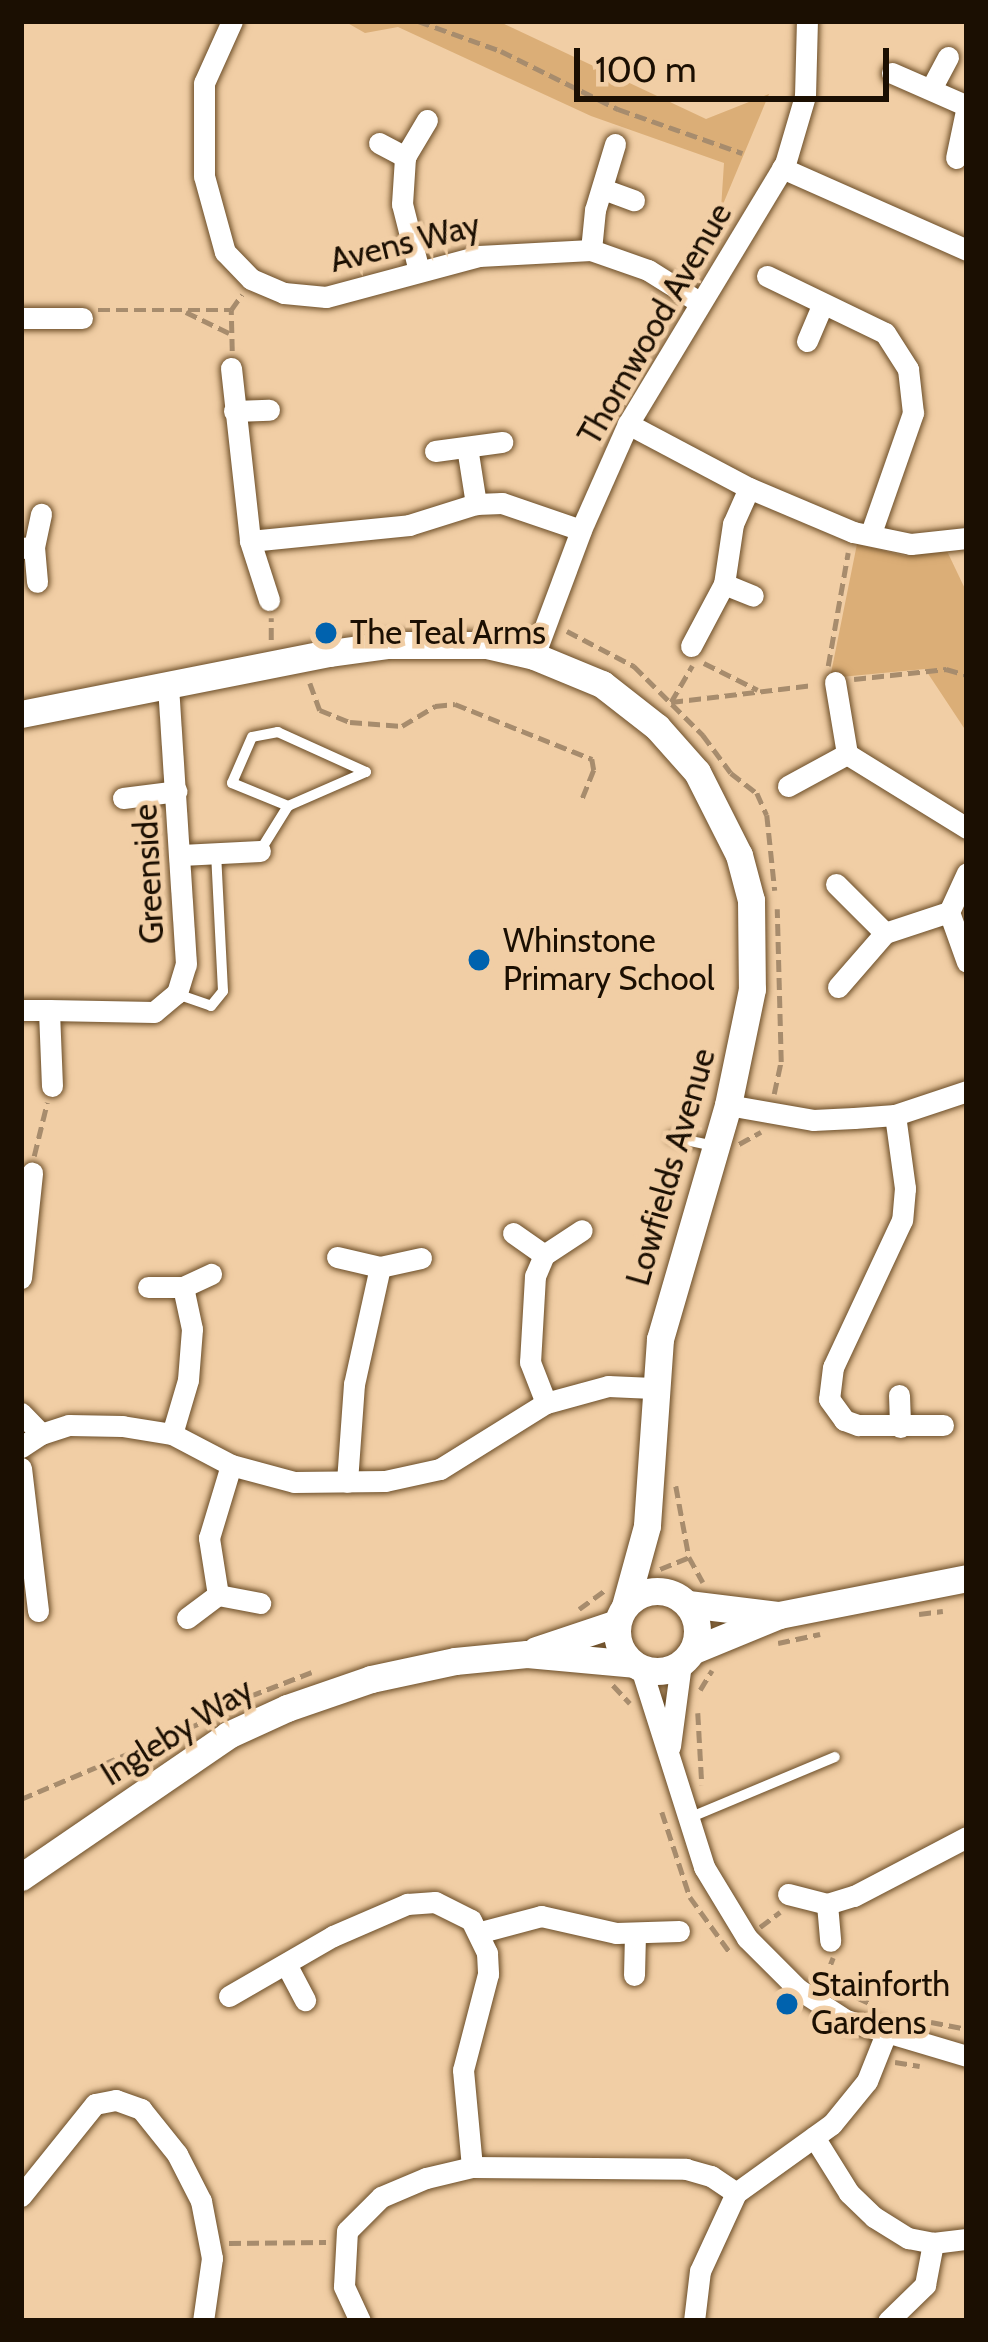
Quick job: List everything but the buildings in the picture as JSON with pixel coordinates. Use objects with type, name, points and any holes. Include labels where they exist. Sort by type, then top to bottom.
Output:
[{"type":"street","points":[[232,21],[204,83],[204,176],[225,252],[251,279]]},
{"type":"street","name":"Thornwood Avenue","points":[[534,656],[580,530],[628,424],[782,168],[806,96],[807,21]]},
{"type":"street","points":[[932,87],[947,58]]},
{"type":"street","points":[[892,73],[967,106],[956,158]]},
{"type":"street","points":[[419,271],[402,204],[405,157],[427,120]]},
{"type":"street","points":[[379,143],[405,157]]},
{"type":"street","points":[[591,250],[615,144]]},
{"type":"street","points":[[782,168],[967,250]]},
{"type":"street","points":[[603,189],[634,200]]},
{"type":"street","name":"Avens Way","points":[[251,279],[284,293],[326,297],[515,251],[591,250],[648,270],[699,302]]},
{"type":"street","points":[[767,276],[885,333],[908,369],[914,413],[862,533]]},
{"type":"street","points":[[807,341],[822,304]]},
{"type":"street","points":[[21,318],[82,318]]},
{"type":"street","points":[[231,368],[250,541],[269,600]]},
{"type":"street","points":[[234,411],[269,410]]},
{"type":"street","points":[[628,424],[749,488],[862,533],[911,544],[967,538]]},
{"type":"street","points":[[435,451],[502,442]]},
{"type":"street","points":[[467,447],[476,504]]},
{"type":"street","points":[[691,646],[724,584],[733,524],[749,488]]},
{"type":"street","points":[[250,541],[409,525],[476,504],[521,506],[580,530]]},
{"type":"street","points":[[37,582],[28,547],[41,514]]},
{"type":"street","points":[[724,584],[753,596]]},
{"type":"street","name":"Lowfields Avenue","points":[[21,714],[388,645],[487,645],[534,656],[627,701],[679,749],[726,820],[751,900],[754,942],[745,1036],[728,1105],[724,1146],[660,1339],[646,1526],[621,1614]]},
{"type":"street","points":[[830,683],[847,754],[967,828]]},
{"type":"street","name":"Greenside","points":[[168,686],[187,945],[176,993]]},
{"type":"street","points":[[788,786],[847,754]]},
{"type":"street","points":[[123,798],[177,791]]},
{"type":"street","points":[[181,855],[260,851]]},
{"type":"street","points":[[967,873],[949,912],[967,962]]},
{"type":"street","points":[[836,884],[885,933]]},
{"type":"street","points":[[838,987],[885,933],[949,912]]},
{"type":"street","points":[[21,1010],[154,1012],[176,993]]},
{"type":"street","points":[[49,1010],[52,1086]]},
{"type":"street","points":[[728,1105],[812,1120],[896,1115],[967,1091]]},
{"type":"street","points":[[896,1115],[905,1188],[902,1220],[828,1384],[829,1399],[844,1420],[900,1427],[944,1424]]},
{"type":"street","points":[[21,1278],[32,1173]]},
{"type":"street","points":[[546,1403],[530,1362],[535,1276],[544,1255],[582,1230]]},
{"type":"street","points":[[513,1233],[544,1255]]},
{"type":"street","points":[[337,1257],[380,1267],[421,1258]]},
{"type":"street","points":[[346,1482],[354,1384],[380,1267]]},
{"type":"street","points":[[148,1287],[183,1287],[212,1274]]},
{"type":"street","points":[[172,1433],[188,1380],[192,1329],[183,1287]]},
{"type":"street","points":[[21,1447],[69,1425],[172,1433],[231,1466],[294,1482],[386,1481],[440,1469],[546,1403],[608,1386],[653,1388]]},
{"type":"street","points":[[899,1396],[900,1427]]},
{"type":"street","points":[[21,1413],[41,1434]]},
{"type":"street","points":[[218,1594],[209,1538],[231,1466]]},
{"type":"street","points":[[21,1468],[29,1566],[38,1611]]},
{"type":"street","name":"Lowfields Avenue","points":[[646,1526],[682,1599]]},
{"type":"street","points":[[637,1666],[668,1670],[697,1660],[779,1615],[967,1578]]},
{"type":"street","points":[[779,1615],[648,1591],[621,1614],[623,1652],[637,1666],[698,1815],[721,1900],[769,1964],[846,2020],[885,2036],[967,2056]]},
{"type":"street","points":[[187,1618],[218,1594],[260,1603]]},
{"type":"street","points":[[669,1753],[697,1660],[696,1618],[682,1599]]},
{"type":"street","name":"Ingleby Way","points":[[21,1877],[228,1735],[286,1708],[371,1679],[527,1654],[621,1614]]},
{"type":"street","name":"Ingleby Way","points":[[527,1654],[637,1666]]},
{"type":"street","points":[[788,1894],[827,1904],[854,1896],[967,1837]]},
{"type":"street","points":[[230,1996],[407,1904],[435,1902],[471,1920],[481,1932],[488,1974],[462,2090],[472,2167]]},
{"type":"street","points":[[827,1904],[830,1941]]},
{"type":"street","points":[[481,1932],[542,1916],[635,1935],[680,1931]]},
{"type":"street","points":[[634,1975],[635,1935]]},
{"type":"street","points":[[286,1964],[305,2000]]},
{"type":"street","points":[[694,2321],[705,2257],[736,2193],[814,2137],[867,2081],[885,2036]]},
{"type":"street","points":[[21,2196],[95,2104],[127,2102],[162,2132],[191,2176],[211,2242],[203,2321]]},
{"type":"street","points":[[814,2137],[849,2193],[874,2217],[908,2238],[933,2243],[967,2239]]},
{"type":"street","points":[[360,2321],[344,2286],[344,2243],[355,2219],[381,2198],[426,2177],[472,2167],[686,2169],[710,2176],[736,2193]]},
{"type":"street","points":[[888,2321],[916,2313],[933,2243]]},
{"type":"lane","points":[[260,851],[288,806],[366,772],[278,732],[252,737],[232,783],[288,806]]},
{"type":"lane","points":[[176,993],[211,1006],[224,991],[216,854]]},
{"type":"lane","points":[[672,1137],[724,1146]]},
{"type":"lane","points":[[698,1815],[835,1757]]},
{"type":"path","points":[[418,21],[501,51],[618,109],[742,153]]},
{"type":"path","points":[[231,368],[231,310],[251,279]]},
{"type":"path","points":[[82,318],[86,310],[231,310]]},
{"type":"path","points":[[181,310],[232,334]]},
{"type":"path","points":[[830,683],[862,533]]},
{"type":"path","points":[[545,622],[634,666],[731,773],[758,793],[767,814],[779,930],[782,1062],[767,1128],[724,1146]]},
{"type":"path","points":[[268,646],[287,642]]},
{"type":"path","points":[[671,702],[696,659],[758,690]]},
{"type":"path","points":[[671,702],[946,669],[967,675]]},
{"type":"path","points":[[309,677],[315,703],[332,717],[402,726],[435,706],[455,704],[592,759],[595,765],[581,802]]},
{"type":"path","points":[[32,1173],[52,1086]]},
{"type":"path","points":[[674,1476],[689,1557]]},
{"type":"path","points":[[697,1660],[705,1676],[698,1702],[698,1815]]},
{"type":"path","points":[[597,1677],[632,1706]]},
{"type":"path","points":[[660,1801],[690,1897],[740,1960]]},
{"type":"path","points":[[750,1909],[777,1940]]},
{"type":"path","points":[[808,1968],[824,1982],[874,2006]]},
{"type":"path","points":[[929,2021],[967,2029]]},
{"type":"path","points":[[211,2242],[344,2243]]},
{"type":"shaded area","points":[[344,21],[498,21],[706,119],[769,94],[721,209],[724,163],[591,116],[398,27],[365,33]]},
{"type":"shaded area","points":[[857,544],[905,556],[946,549],[967,593],[966,731],[925,669],[830,678]]},
{"type":"place","name":"The Teal Arms","points":[[326,633]]},
{"type":"place","name":"Whinstone Primary School","points":[[479,960]]},
{"type":"place","name":"Stainforth Gardens","points":[[787,2004]]}]
